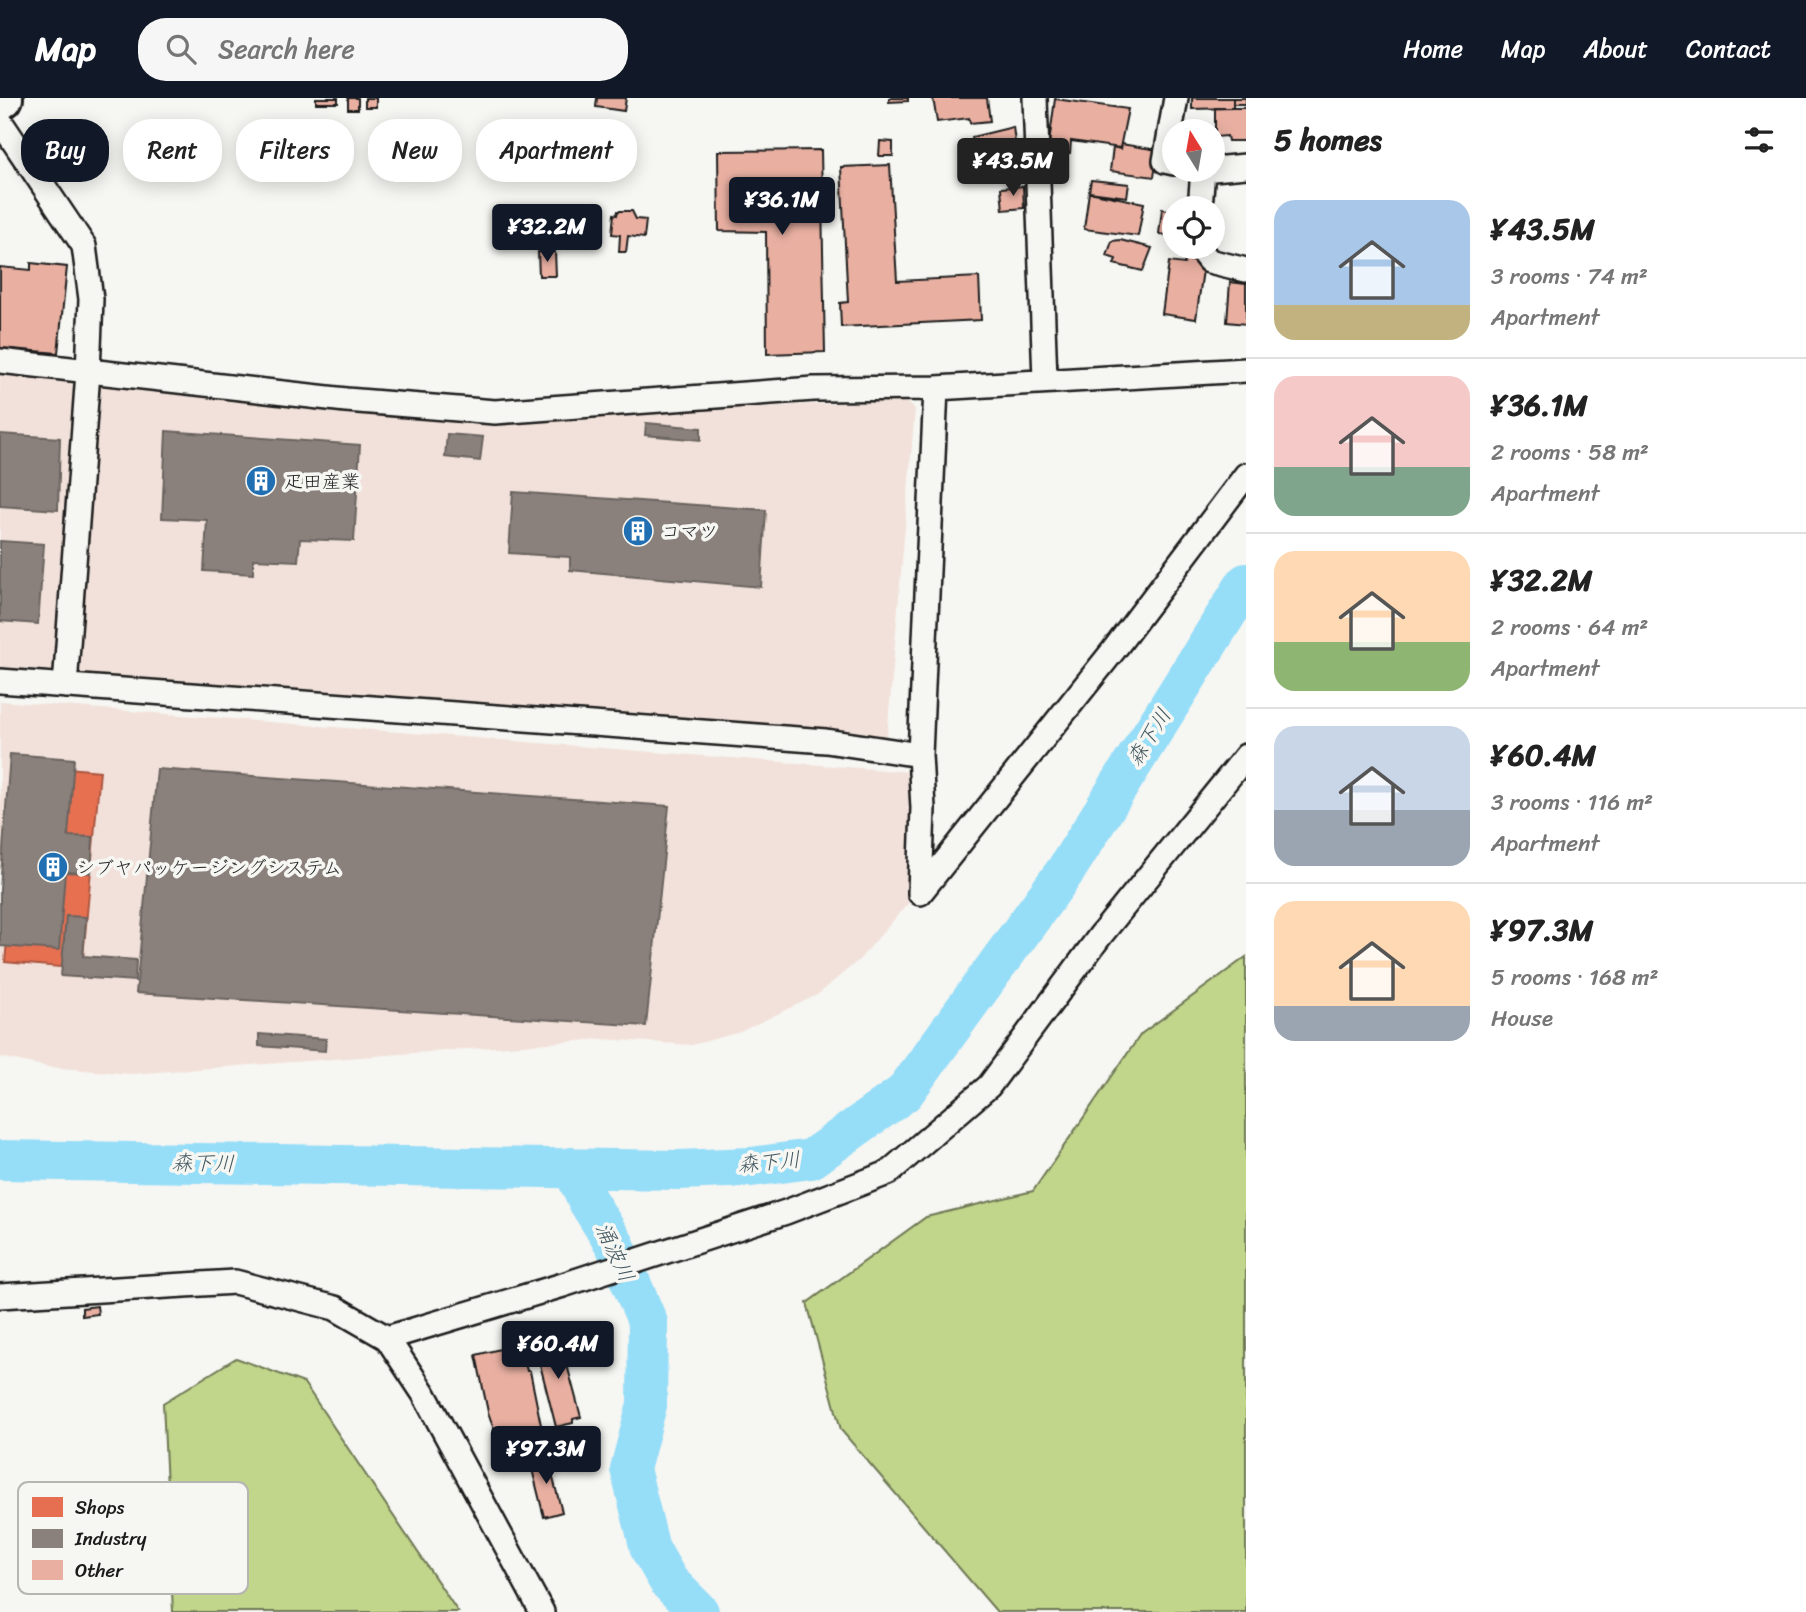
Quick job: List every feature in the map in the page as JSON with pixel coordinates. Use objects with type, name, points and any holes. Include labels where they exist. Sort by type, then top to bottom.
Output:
[{"type":"street","points":[[1035,98],[1045,380]]},
{"type":"street","points":[[1172,119],[1176,98]]},
{"type":"street","points":[[0,121],[84,246],[91,299],[65,686]]},
{"type":"street","points":[[1225,168],[1246,166]]},
{"type":"street","points":[[1207,259],[1246,270]]},
{"type":"street","points":[[0,361],[346,400],[495,412],[814,389],[936,388],[1246,370]]},
{"type":"street","points":[[936,388],[920,755],[923,808],[920,893],[1122,640],[1246,475]]},
{"type":"street","points":[[0,681],[826,741],[920,755]]},
{"type":"street","points":[[387,1338],[584,1278],[786,1212],[888,1173],[989,1086],[1100,936],[1246,755]]},
{"type":"street","points":[[0,1296],[235,1282],[335,1308],[387,1338],[424,1394],[542,1612]]},
{"type":"shaded area","points":[[0,365],[629,413],[904,400],[915,409],[887,737],[573,710],[0,671]]},
{"type":"shaded area","points":[[0,701],[911,772],[910,901],[859,960],[817,995],[740,1032],[692,1045],[602,1039],[131,1074],[49,1067],[0,1057]]},
{"type":"green space","points":[[1246,957],[1246,1612],[997,1612],[841,1430],[807,1303],[926,1217],[1033,1191],[1141,1034]]},
{"type":"green space","points":[[236,1358],[304,1383],[458,1612],[173,1612],[172,1594],[248,1594],[248,1482],[167,1482],[163,1403]]},
{"type":"building: Shops","name":"シブヤパッケージングシステム","points":[[24,764],[100,771],[82,969],[5,962]]},
{"type":"building: Industry","points":[[646,423],[701,428],[701,440],[645,435]]},
{"type":"building: Industry","name":"疋田産業","points":[[166,431],[360,445],[354,541],[300,539],[298,561],[253,559],[253,574],[204,571],[207,520],[162,518]]},
{"type":"building: Industry","points":[[0,434],[60,438],[58,510],[0,506]]},
{"type":"building: Industry","points":[[447,434],[483,437],[480,461],[445,457]]},
{"type":"building: Industry","name":"コマツ","points":[[513,492],[766,510],[761,587],[570,570],[570,557],[509,553]]},
{"type":"building: Industry","points":[[0,541],[44,544],[38,624],[0,621]]},
{"type":"building: Industry","name":"シブヤパッケージングシステム","points":[[10,754],[74,759],[68,836],[93,837],[91,873],[65,872],[59,950],[0,946],[0,889]]},
{"type":"building: Industry","points":[[157,769],[669,806],[646,1026],[136,993]]},
{"type":"building: Industry","points":[[66,916],[86,917],[83,956],[136,960],[135,981],[61,976]]},
{"type":"building: Industry","points":[[259,1034],[326,1039],[325,1051],[259,1046]]},
{"type":"building: Other","points":[[316,98],[338,98],[338,103],[316,103]]},
{"type":"building: Other","points":[[348,98],[358,98],[358,109],[348,109]]},
{"type":"building: Other","points":[[365,98],[376,98],[376,107],[365,107]]},
{"type":"building: Other","points":[[597,98],[626,98],[624,111],[596,107]]},
{"type":"building: Other","points":[[889,98],[908,98],[908,101],[889,102]]},
{"type":"building: Other","points":[[933,98],[987,98],[990,121],[970,123],[969,118],[937,122]]},
{"type":"building: Other","points":[[1192,98],[1233,98],[1233,108],[1192,109]]},
{"type":"building: Other","points":[[1233,98],[1246,98],[1246,104],[1233,104]]},
{"type":"building: Other","points":[[1055,99],[1128,109],[1120,148],[1071,141],[1070,153],[1048,151]]},
{"type":"building: Other","points":[[1215,108],[1246,108],[1246,141],[1228,141],[1225,136],[1225,119],[1215,119]]},
{"type":"building: Other","points":[[1013,127],[1016,150],[975,156],[972,137]]},
{"type":"building: Other","points":[[880,141],[893,142],[893,156],[879,156]]},
{"type":"building: Other","points":[[1121,144],[1158,150],[1154,177],[1110,171],[1113,147],[1120,149]]},
{"type":"building: Other","points":[[821,150],[825,352],[767,354],[766,232],[719,231],[718,151]]},
{"type":"building: Other","points":[[890,165],[897,281],[979,277],[981,320],[841,327],[840,303],[848,302],[841,167]]},
{"type":"building: Other","points":[[1091,180],[1129,184],[1127,197],[1089,192]]},
{"type":"building: Other","points":[[1023,186],[1024,208],[1003,210],[1001,188]]},
{"type":"building: Other","points":[[1089,192],[1144,203],[1138,236],[1084,229]]},
{"type":"building: Other","points":[[1162,209],[1162,234],[1159,234]]},
{"type":"building: Other","points":[[618,211],[632,211],[636,219],[646,220],[644,238],[628,236],[626,252],[619,252],[620,235],[612,234],[614,214],[617,215]]},
{"type":"building: Other","points":[[1120,240],[1152,248],[1143,271],[1114,264],[1116,259],[1107,256],[1112,241]]},
{"type":"building: Other","points":[[538,252],[555,252],[556,276],[539,276]]},
{"type":"building: Other","points":[[1185,260],[1204,263],[1196,319],[1162,314],[1169,262],[1184,264]]},
{"type":"building: Other","points":[[31,263],[67,267],[58,353],[0,348],[0,267],[31,270]]},
{"type":"building: Other","points":[[1230,282],[1246,284],[1246,324],[1227,322]]},
{"type":"building: Other","points":[[97,1306],[98,1314],[82,1316],[82,1308]]},
{"type":"building: Other","points":[[559,1335],[581,1417],[573,1419],[573,1423],[556,1427],[534,1341]]},
{"type":"building: Other","points":[[520,1344],[527,1371],[530,1371],[542,1430],[498,1441],[488,1412],[476,1355]]},
{"type":"building: Other","points":[[546,1452],[562,1512],[544,1517],[530,1461]]},
{"type":"waterway","name":"森下川","points":[[0,1160],[679,1170],[751,1167],[811,1159],[904,1093],[1066,870],[1246,583]]},
{"type":"waterway","name":"涌波川","points":[[572,1167],[587,1200],[615,1245],[648,1323],[647,1405],[630,1469],[650,1549],[669,1582],[699,1612]]},
{"type":"place","name":"疋田産業","points":[[261,481]]},
{"type":"place","name":"コマツ","points":[[638,531]]},
{"type":"place","name":"シブヤパッケージングシステム","points":[[53,867]]}]
